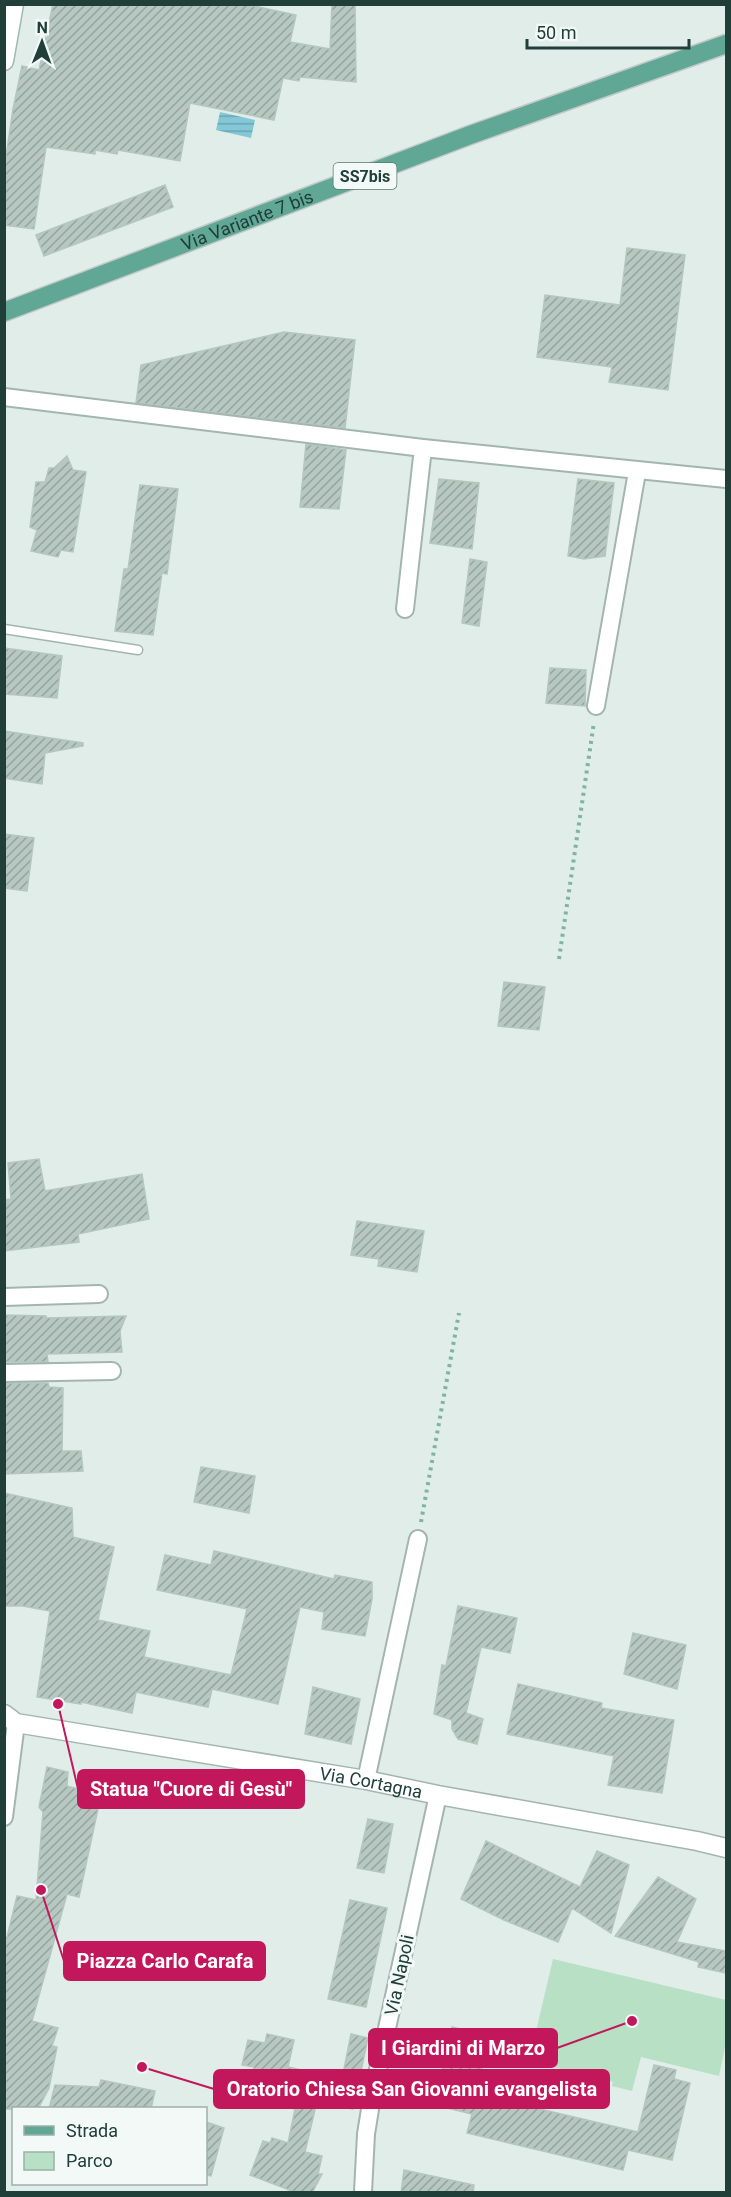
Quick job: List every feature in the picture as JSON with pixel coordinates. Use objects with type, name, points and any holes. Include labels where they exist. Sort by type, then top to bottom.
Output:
[{"type":"main road","name":"Via Variante 7 bis","points":[[4,312],[470,135],[726,44]]},
{"type":"street","points":[[5,55],[14,4]]},
{"type":"street","points":[[4,397],[423,448],[637,472],[726,479]]},
{"type":"street","points":[[405,609],[423,448]]},
{"type":"street","points":[[596,706],[637,472]]},
{"type":"street","points":[[4,1297],[99,1293]]},
{"type":"street","points":[[4,1373],[112,1371]]},
{"type":"street","points":[[366,1780],[418,1539]]},
{"type":"street","points":[[4,1817],[10,1718]]},
{"type":"street","name":"Via Cortagna","points":[[10,1718],[366,1780],[726,1848]]},
{"type":"street","name":"Via Napoli","points":[[363,2193],[366,2134],[372,2097],[438,1795]]},
{"type":"lane","points":[[4,629],[138,650]]},
{"type":"path","points":[[559,959],[596,706]]},
{"type":"path","points":[[418,1539],[459,1313]]},
{"type":"green space","points":[[553,1959],[726,2000],[726,2043],[719,2076],[641,2057],[632,2091],[612,2086],[613,2082],[529,2061]]},
{"type":"water","points":[[220,112],[255,120],[251,138],[216,130]]},
{"type":"building","points":[[53,4],[244,4],[296,15],[290,42],[330,49],[332,4],[355,4],[356,82],[300,77],[299,81],[283,78],[274,120],[190,103],[180,161],[118,150],[117,154],[95,150],[95,154],[46,147],[34,229],[4,225],[4,170],[22,66],[39,70]]},
{"type":"building","points":[[165,185],[173,207],[44,256],[36,235]]},
{"type":"building","points":[[627,248],[685,255],[668,390],[609,382],[612,367],[537,357],[545,295],[620,305]]},
{"type":"building","points":[[284,332],[355,340],[345,428],[136,403],[141,365]]},
{"type":"building","points":[[306,444],[346,450],[339,509],[300,507]]},
{"type":"building","points":[[67,456],[73,470],[86,472],[73,552],[61,550],[58,557],[31,551],[37,530],[30,527],[36,482],[45,482],[49,468],[54,468]]},
{"type":"building","points":[[439,479],[479,483],[472,549],[430,543]]},
{"type":"building","points":[[578,479],[614,483],[605,556],[584,559],[568,556]]},
{"type":"building","points":[[140,485],[178,489],[167,574],[162,573],[153,635],[115,631],[124,569],[128,569]]},
{"type":"building","points":[[470,559],[487,562],[479,626],[462,623]]},
{"type":"building","points":[[4,648],[62,656],[57,698],[4,694]]},
{"type":"building","points":[[550,668],[586,670],[585,706],[546,703]]},
{"type":"building","points":[[4,731],[83,743],[83,746],[45,753],[42,784],[4,778]]},
{"type":"building","points":[[4,834],[34,838],[27,891],[4,888]]},
{"type":"building","points":[[504,982],[545,987],[539,1030],[498,1026]]},
{"type":"building","points":[[39,1159],[45,1191],[142,1174],[149,1219],[78,1234],[79,1242],[4,1251],[4,1200],[11,1199],[8,1163]]},
{"type":"building","points":[[357,1221],[424,1231],[417,1272],[378,1266],[379,1259],[351,1255]]},
{"type":"building","points":[[4,1315],[46,1316],[46,1318],[126,1316],[120,1331],[122,1352],[47,1354],[48,1362],[4,1362]]},
{"type":"building","points":[[4,1383],[48,1383],[49,1387],[63,1388],[62,1451],[81,1451],[83,1471],[4,1474]]},
{"type":"building","points":[[201,1467],[255,1476],[249,1513],[194,1502]]},
{"type":"building","points":[[4,1493],[72,1508],[73,1537],[114,1547],[98,1620],[150,1631],[144,1657],[231,1675],[247,1609],[157,1590],[165,1555],[211,1565],[214,1551],[334,1579],[335,1575],[372,1582],[372,1599],[365,1636],[322,1629],[324,1612],[300,1607],[278,1704],[212,1689],[208,1707],[136,1692],[132,1713],[81,1702],[81,1704],[37,1697],[50,1611],[23,1606],[4,1606]]},
{"type":"building","points":[[458,1606],[517,1618],[510,1653],[481,1647],[466,1713],[483,1719],[477,1744],[458,1739],[452,1729],[452,1720],[434,1714],[442,1665],[446,1666]]},
{"type":"building","points":[[633,1633],[686,1645],[677,1689],[624,1674]]},
{"type":"building","points":[[518,1684],[602,1703],[601,1708],[674,1720],[662,1793],[608,1785],[614,1756],[507,1734]]},
{"type":"building","points":[[313,1687],[360,1699],[351,1744],[305,1734]]},
{"type":"building","points":[[47,1767],[68,1772],[67,1786],[101,1795],[79,1897],[67,1894],[32,2021],[58,2028],[52,2046],[57,2047],[49,2088],[39,2107],[4,2109],[4,1937],[7,1937],[17,1896],[36,1900],[43,1812],[39,1807]]},
{"type":"building","points":[[368,1819],[393,1824],[384,1873],[357,1868]]},
{"type":"building","points":[[486,1841],[580,1887],[597,1851],[629,1865],[611,1933],[572,1908],[558,1942],[461,1899]]},
{"type":"building","points":[[658,1877],[696,1899],[677,1942],[726,1951],[726,1973],[698,1967],[699,1962],[615,1936]]},
{"type":"building","points":[[350,1900],[387,1908],[366,2007],[328,1999]]},
{"type":"building","points":[[452,2027],[490,2036],[476,2094],[638,2132],[654,2065],[676,2070],[674,2079],[690,2083],[672,2160],[628,2150],[623,2170],[467,2133],[472,2114],[434,2105]]},
{"type":"building","points":[[267,2034],[294,2040],[288,2067],[342,2079],[351,2034],[368,2038],[353,2109],[317,2101],[305,2152],[322,2156],[318,2174],[322,2174],[312,2193],[297,2193],[250,2175],[263,2141],[270,2143],[272,2138],[288,2143],[295,2109],[247,2098],[254,2067],[242,2065],[248,2040],[265,2043]]},
{"type":"building","points":[[101,2080],[155,2091],[151,2107],[50,2107],[55,2085],[99,2087]]},
{"type":"building","points":[[207,2122],[224,2128],[211,2176],[207,2175]]},
{"type":"building","points":[[404,2170],[474,2185],[473,2193],[401,2193]]},
{"type":"place","name":"Statua \"Cuore di Gesù\"","points":[[58,1704]]},
{"type":"place","name":"Piazza Carlo Carafa","points":[[41,1890]]},
{"type":"place","name":"I Giardini di Marzo","points":[[632,2021]]},
{"type":"place","name":"Oratorio Chiesa San Giovanni evangelista","points":[[142,2067]]}]
